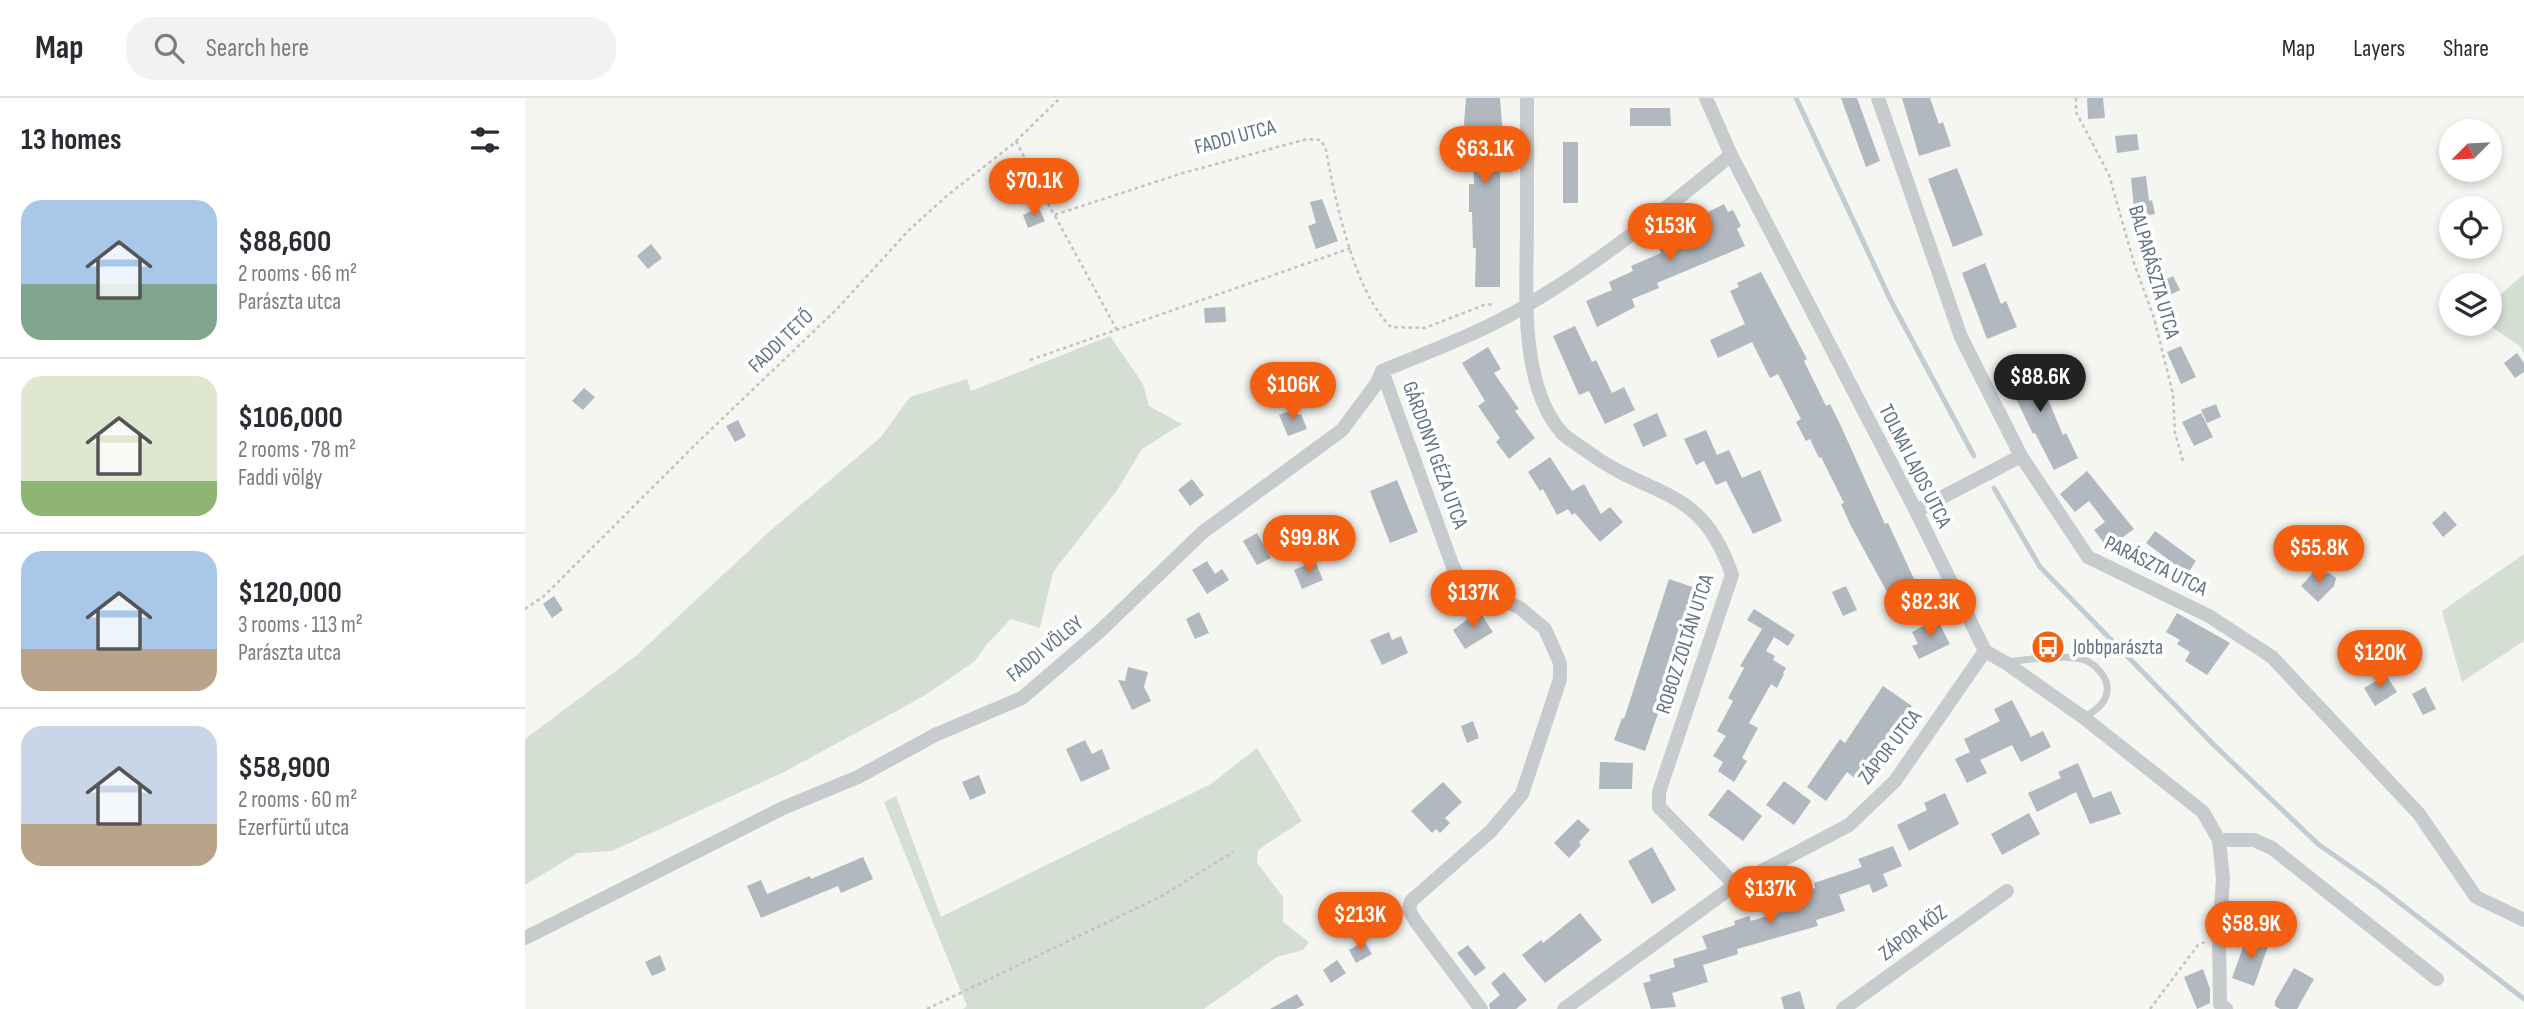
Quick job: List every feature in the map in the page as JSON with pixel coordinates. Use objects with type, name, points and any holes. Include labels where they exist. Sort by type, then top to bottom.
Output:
[{"type":"street","name":"ROBOZ ZOLTÁN UTCA","points":[[1527,98],[1527,305],[1531,357],[1544,404],[1563,433],[1599,460],[1682,501],[1711,529],[1722,547],[1732,575],[1659,792],[1659,807],[1735,885]]},
{"type":"street","name":"TOLNAI LAJOS UTCA","points":[[1706,98],[1731,155],[1916,511],[1985,651]]},
{"type":"street","name":"PARÁSZTA UTCA","points":[[1878,98],[1961,337],[2021,456],[2088,557],[2209,616],[2272,657],[2419,814],[2476,897],[2500,911],[2524,920]]},
{"type":"street","points":[[1382,371],[1442,347],[1512,313],[1566,281],[1731,155]]},
{"type":"street","name":"FADDI VÖLGY","points":[[525,938],[783,808],[858,777],[935,735],[1022,698],[1099,632],[1203,532],[1342,430],[1377,383],[1382,371]]},
{"type":"street","name":"GÁRDONYI GÉZA UTCA","points":[[1382,371],[1453,567],[1461,580],[1501,598],[1534,619],[1545,629],[1560,663],[1560,679],[1549,719],[1522,794],[1491,831],[1411,901],[1409,910],[1416,922],[1481,1009]]},
{"type":"street","points":[[1916,511],[2021,456]]},
{"type":"street","points":[[1985,651],[2083,717],[2203,812],[2220,840],[2223,879],[2219,936],[2223,1006]]},
{"type":"street","name":"ZÁPOR UTCA","points":[[1564,1009],[1584,1002],[1735,885],[1849,825],[1895,781],[1985,651]]},
{"type":"street","points":[[2220,840],[2254,839],[2272,848],[2437,979]]},
{"type":"street","name":"ZÁPOR KÖZ","points":[[1843,1009],[2007,891]]},
{"type":"lane","points":[[2006,663],[2025,659],[2067,659],[2084,660],[2095,666],[2106,681],[2108,694],[2102,706],[2083,717]]},
{"type":"path","name":"FADDI TETŐ","points":[[525,609],[544,596],[699,440],[836,310],[909,230],[1016,141],[1060,98]]},
{"type":"path","name":"BALPARÁSZTA UTCA","points":[[2076,98],[2076,112],[2109,175],[2134,263],[2154,318],[2164,367],[2173,394],[2175,433],[2183,461]]},
{"type":"path","name":"FADDI UTCA","points":[[1054,215],[1183,173],[1307,139],[1321,140],[1326,150],[1333,189],[1351,248],[1371,301],[1391,327],[1425,328],[1484,305],[1501,304],[1512,313]]},
{"type":"path","points":[[1016,141],[1117,330]]},
{"type":"path","points":[[1030,360],[1351,248]]},
{"type":"path","points":[[927,1009],[1160,897],[1233,852]]},
{"type":"path","points":[[2150,1009],[2198,945],[2219,936]]},
{"type":"shaded area","points":[[2524,274],[2524,353],[2520,346],[2502,334],[2502,294]]},
{"type":"shaded area","points":[[1110,336],[1143,384],[1149,406],[1182,424],[1142,449],[1118,489],[1053,572],[1040,628],[1011,619],[975,661],[924,696],[784,772],[612,851],[578,853],[525,885],[525,739],[637,655],[771,530],[880,438],[910,397],[967,379],[971,391]]},
{"type":"shaded area","points":[[2524,554],[2524,641],[2462,682],[2442,611]]},
{"type":"shaded area","points":[[1257,748],[1302,821],[1258,850],[1257,863],[1283,897],[1283,922],[1309,942],[1303,950],[1277,957],[1204,1009],[963,1009],[967,1006],[884,802],[896,796],[941,917],[1211,784]]},
{"type":"building","points":[[1466,98],[1500,98],[1503,137],[1500,137],[1500,287],[1475,287],[1476,248],[1473,248],[1472,212],[1469,212],[1469,184],[1474,184],[1472,137],[1463,137]]},
{"type":"building","points":[[1841,98],[1857,98],[1880,161],[1866,167]]},
{"type":"building","points":[[1902,98],[1930,98],[1939,124],[1943,122],[1951,146],[1919,156]]},
{"type":"building","points":[[2087,98],[2103,98],[2105,118],[2088,119]]},
{"type":"building","points":[[1630,108],[1670,108],[1671,126],[1630,126]]},
{"type":"building","points":[[2137,134],[2139,150],[2117,153],[2115,136]]},
{"type":"building","points":[[1563,142],[1578,142],[1578,203],[1563,203]]},
{"type":"building","points":[[1957,168],[1983,235],[1953,247],[1928,179]]},
{"type":"building","points":[[2146,176],[2149,201],[2152,200],[2155,214],[2135,218],[2131,178]]},
{"type":"building","points":[[1322,199],[1338,241],[1316,249],[1308,226],[1316,223],[1310,202]]},
{"type":"building","points":[[1724,204],[1728,212],[1733,210],[1741,226],[1737,229],[1745,246],[1657,283],[1659,288],[1632,299],[1635,307],[1597,327],[1586,301],[1612,290],[1609,282],[1633,271],[1631,266],[1661,253],[1658,245],[1712,220],[1708,212]]},
{"type":"building","points":[[1039,208],[1045,221],[1028,228],[1023,215]]},
{"type":"building","points":[[651,244],[662,258],[648,269],[637,256]]},
{"type":"building","points":[[1985,263],[2001,304],[2006,301],[2017,327],[1987,339],[1962,273]]},
{"type":"building","points":[[1761,272],[1807,359],[1804,361],[1826,406],[1830,404],[1840,424],[1885,524],[1888,523],[1914,579],[1887,592],[1851,526],[1841,504],[1844,503],[1821,457],[1819,458],[1810,439],[1806,441],[1796,422],[1801,419],[1778,374],[1770,378],[1752,342],[1718,358],[1710,340],[1745,324],[1730,291],[1739,287],[1737,283]]},
{"type":"building","points":[[2173,276],[2180,290],[2164,298],[2157,284]]},
{"type":"building","points":[[1225,307],[1226,322],[1205,323],[1204,308]]},
{"type":"building","points":[[1575,326],[1592,362],[1596,360],[1612,393],[1624,387],[1635,410],[1605,424],[1589,391],[1579,395],[1553,336]]},
{"type":"building","points":[[2181,346],[2196,377],[2181,384],[2167,352]]},
{"type":"building","points":[[1488,347],[1501,369],[1494,373],[1519,409],[1515,411],[1535,438],[1509,459],[1496,442],[1500,438],[1478,406],[1485,401],[1462,363]]},
{"type":"building","points":[[2517,353],[2524,363],[2524,372],[2515,378],[2504,363]]},
{"type":"building","points":[[2031,359],[2063,435],[2066,433],[2078,458],[2054,470],[2009,384],[2011,383],[2006,369]]},
{"type":"building","points":[[584,388],[595,397],[583,410],[572,401]]},
{"type":"building","points":[[2216,404],[2221,417],[2207,423],[2201,410]]},
{"type":"building","points":[[1295,409],[1298,415],[1301,414],[1307,429],[1288,436],[1279,415]]},
{"type":"building","points":[[1657,413],[1667,436],[1643,447],[1633,424]]},
{"type":"building","points":[[2201,413],[2213,437],[2194,446],[2182,422]]},
{"type":"building","points":[[738,420],[746,436],[735,442],[726,426]]},
{"type":"building","points":[[1706,430],[1717,455],[1729,450],[1742,478],[1760,470],[1782,521],[1753,534],[1726,481],[1716,485],[1704,461],[1696,465],[1684,439]]},
{"type":"building","points":[[1550,457],[1572,491],[1584,484],[1601,514],[1610,507],[1623,522],[1600,542],[1575,513],[1572,515],[1568,509],[1557,515],[1543,489],[1540,491],[1528,472]]},
{"type":"building","points":[[2087,471],[2134,529],[2108,548],[2094,530],[2105,522],[2089,501],[2075,512],[2060,494]]},
{"type":"building","points":[[1192,479],[1204,495],[1190,506],[1178,490]]},
{"type":"building","points":[[1397,480],[1418,532],[1390,543],[1370,491]]},
{"type":"building","points":[[2445,511],[2457,525],[2443,537],[2432,523]]},
{"type":"building","points":[[2155,531],[2196,561],[2181,583],[2170,575],[2177,566],[2146,543]]},
{"type":"building","points":[[1257,533],[1271,558],[1257,565],[1243,541]]},
{"type":"building","points":[[1207,561],[1215,574],[1222,569],[1229,580],[1207,594],[1192,570]]},
{"type":"building","points":[[1315,561],[1323,580],[1302,589],[1294,570]]},
{"type":"building","points":[[2315,571],[2318,574],[2329,573],[2336,578],[2334,586],[2318,602],[2301,586]]},
{"type":"building","points":[[1669,579],[1701,590],[1645,751],[1614,740],[1622,718],[1624,719]]},
{"type":"building","points":[[1846,586],[1857,610],[1843,616],[1832,592]]},
{"type":"building","points":[[554,596],[563,610],[552,618],[543,604]]},
{"type":"building","points":[[1754,609],[1795,635],[1788,646],[1774,637],[1766,651],[1775,656],[1773,660],[1786,668],[1777,688],[1771,684],[1749,723],[1758,728],[1742,758],[1747,761],[1734,782],[1718,771],[1723,762],[1713,756],[1726,736],[1717,731],[1733,701],[1728,698],[1744,668],[1740,666],[1762,629],[1747,620]]},
{"type":"building","points":[[1479,611],[1493,632],[1465,649],[1453,630]]},
{"type":"building","points":[[1199,612],[1209,633],[1195,639],[1186,619]]},
{"type":"building","points":[[2177,613],[2230,643],[2207,675],[2185,661],[2190,652],[2177,644],[2180,640],[2166,632]]},
{"type":"building","points":[[1937,619],[1950,644],[1919,659],[1912,646],[1918,644],[1912,632]]},
{"type":"building","points":[[1389,632],[1392,640],[1401,636],[1408,653],[1382,665],[1370,640]]},
{"type":"building","points":[[2354,640],[2371,656],[2356,671],[2340,654]]},
{"type":"building","points":[[1128,667],[1148,672],[1144,687],[1151,701],[1132,710],[1118,680],[1125,681]]},
{"type":"building","points":[[2386,675],[2397,692],[2375,706],[2364,688]]},
{"type":"building","points":[[1883,686],[1912,706],[1880,755],[1875,751],[1856,779],[1847,772],[1826,801],[1807,787],[1840,739],[1845,743]]},
{"type":"building","points":[[2425,687],[2436,709],[2423,715],[2412,694]]},
{"type":"building","points":[[2012,700],[2031,737],[2043,731],[2051,747],[2021,762],[2012,745],[1980,760],[1987,773],[1967,783],[1955,759],[1970,752],[1964,739],[2000,721],[1994,709]]},
{"type":"building","points":[[1473,721],[1479,738],[1467,743],[1461,726]]},
{"type":"building","points":[[1085,740],[1092,754],[1102,749],[1110,769],[1081,782],[1066,749]]},
{"type":"building","points":[[1600,762],[1633,763],[1632,789],[1599,789]]},
{"type":"building","points":[[2078,763],[2093,798],[2111,791],[2121,814],[2090,824],[2076,792],[2037,812],[2028,793],[2061,778],[2058,772]]},
{"type":"building","points":[[979,775],[986,793],[970,800],[962,782]]},
{"type":"building","points":[[1784,781],[1811,801],[1794,825],[1766,805]]},
{"type":"building","points":[[1443,782],[1462,802],[1445,818],[1450,823],[1440,833],[1436,829],[1432,833],[1411,811]]},
{"type":"building","points":[[1728,789],[1762,816],[1743,841],[1708,815]]},
{"type":"building","points":[[1945,793],[1959,824],[1909,851],[1897,825],[1927,810],[1924,803]]},
{"type":"building","points":[[2029,813],[2040,834],[2002,855],[1991,834]]},
{"type":"building","points":[[1578,819],[1590,830],[1569,858],[1554,843]]},
{"type":"building","points":[[1893,846],[1902,866],[1883,874],[1888,886],[1873,893],[1869,884],[1839,895],[1845,911],[1816,920],[1818,926],[1737,949],[1738,954],[1703,965],[1708,982],[1672,993],[1676,1007],[1651,1009],[1643,983],[1651,981],[1649,975],[1675,967],[1673,959],[1707,949],[1702,936],[1735,925],[1734,921],[1749,916],[1751,921],[1780,912],[1777,901],[1815,888],[1814,883],[1862,867],[1858,859]]},
{"type":"building","points":[[1652,847],[1676,890],[1652,904],[1628,861]]},
{"type":"building","points":[[863,857],[873,879],[841,893],[838,886],[761,918],[747,886],[761,880],[767,894]]},
{"type":"building","points":[[1580,913],[1602,940],[1545,983],[1522,955],[1541,940],[1543,943]]},
{"type":"building","points":[[2247,936],[2269,944],[2254,986],[2232,978]]},
{"type":"building","points":[[1364,941],[1372,954],[1356,963],[1349,950]]},
{"type":"building","points":[[1468,945],[1486,968],[1475,976],[1457,953]]},
{"type":"building","points":[[660,955],[666,970],[652,976],[645,962]]},
{"type":"building","points":[[1337,960],[1346,973],[1331,983],[1323,970]]},
{"type":"building","points":[[2294,968],[2314,979],[2297,1009],[2280,1009],[2275,1006],[2275,1001]]},
{"type":"building","points":[[2203,969],[2210,989],[2210,1003],[2197,1009],[2184,977]]},
{"type":"building","points":[[1504,972],[1527,1000],[1516,1009],[1490,1009],[1489,1004],[1500,995],[1491,983]]},
{"type":"building","points":[[1800,991],[1805,1009],[1784,1009],[1781,997]]},
{"type":"building","points":[[1297,994],[1304,1005],[1296,1009],[1270,1009]]},
{"type":"waterway","points":[[1796,98],[1891,301],[1974,456]]},
{"type":"waterway","points":[[1994,488],[2040,567],[2214,745],[2318,844],[2378,886],[2524,999]]},
{"type":"place","name":"Jobbparászta","points":[[2048,647]]}]
